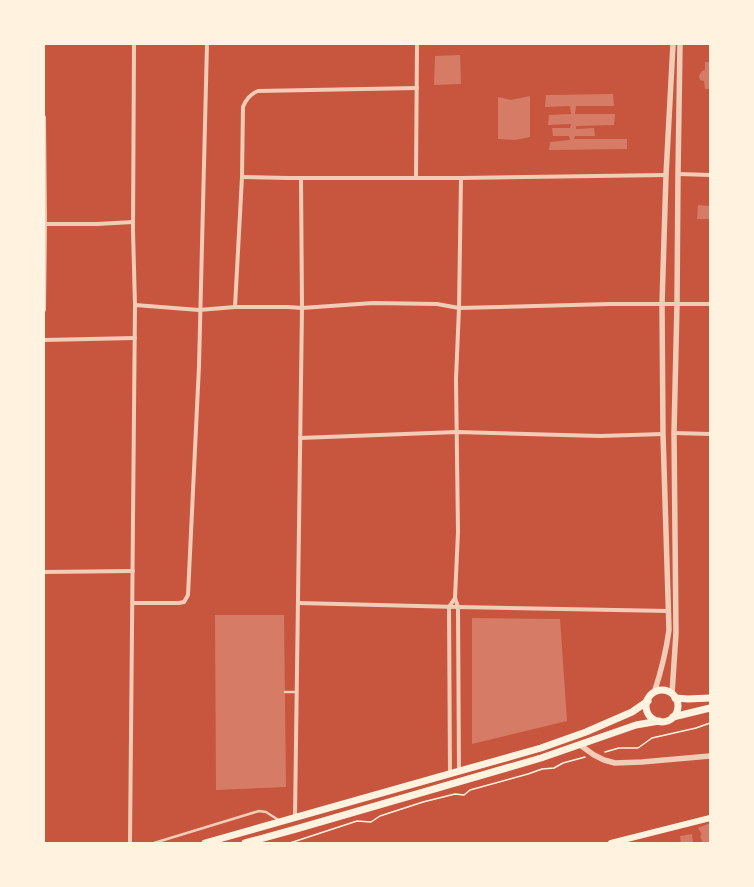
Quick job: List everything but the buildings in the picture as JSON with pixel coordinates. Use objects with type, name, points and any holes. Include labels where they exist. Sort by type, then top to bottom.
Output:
[{"type":"main road","points":[[205,843],[541,748],[586,732],[632,712],[648,701],[654,693],[663,690],[674,696],[710,698]]},
{"type":"main road","points":[[673,717],[678,708],[674,696]]},
{"type":"main road","points":[[648,701],[647,706],[650,716],[659,721]]},
{"type":"main road","points":[[245,843],[541,758],[636,725],[659,721],[664,722],[673,717],[710,708]]},
{"type":"main road","points":[[611,843],[710,818]]},
{"type":"street","points":[[130,843],[136,305],[133,222],[134,44]]},
{"type":"street","points":[[133,603],[179,603],[184,602],[188,595],[199,366],[199,310],[208,44]]},
{"type":"street","points":[[416,177],[417,44]]},
{"type":"street","points":[[654,693],[663,668],[669,630],[663,434],[662,304],[666,175],[673,44]]},
{"type":"street","points":[[674,696],[676,634],[674,433],[680,44]]},
{"type":"street","points":[[235,307],[242,177],[243,107],[248,97],[258,91],[417,88]]},
{"type":"street","points":[[44,116],[44,310]]},
{"type":"street","points":[[678,174],[710,175]]},
{"type":"street","points":[[242,177],[461,178],[666,175]]},
{"type":"street","points":[[295,817],[302,308],[301,178]]},
{"type":"street","points":[[459,771],[458,607],[455,598],[458,532],[458,432],[456,379],[459,308],[461,178]]},
{"type":"street","points":[[45,224],[98,224],[133,222]]},
{"type":"street","points":[[136,305],[199,310],[235,307],[302,308],[373,303],[437,304],[459,308],[610,304],[710,304]]},
{"type":"street","points":[[44,340],[135,338]]},
{"type":"street","points":[[300,438],[458,432],[600,436],[663,434]]},
{"type":"street","points":[[674,433],[710,434]]},
{"type":"street","points":[[44,572],[133,571]]},
{"type":"street","points":[[450,774],[449,607],[455,598]]},
{"type":"street","points":[[298,603],[669,611]]},
{"type":"street","points":[[580,745],[594,755],[615,763],[710,756]]},
{"type":"lane","points":[[285,692],[297,692]]},
{"type":"lane","points":[[154,843],[259,811],[266,812],[280,821]]},
{"type":"path","points":[[290,843],[357,821],[371,822],[380,816],[423,802],[455,794],[464,794],[470,790],[542,769],[554,768],[563,763],[619,748],[638,748],[652,738],[696,728],[710,723]]}]
